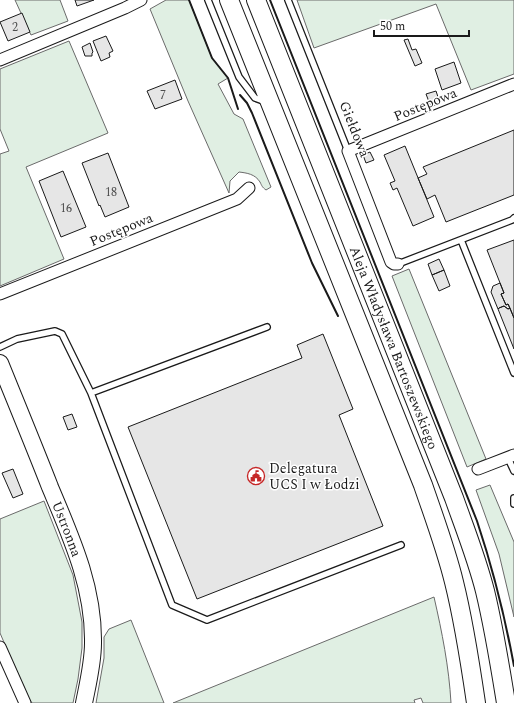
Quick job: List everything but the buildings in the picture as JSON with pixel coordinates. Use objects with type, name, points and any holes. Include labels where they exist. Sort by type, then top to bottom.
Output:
[{"type":"main road","name":"Aleja Władysława Bartoszewskiego","points":[[229,0],[423,485],[447,555],[457,594],[467,643],[476,703]]},
{"type":"main road","name":"Aleja Władysława Bartoszewskiego","points":[[256,0],[466,531],[493,628],[506,703]]},
{"type":"street","points":[[0,60],[141,0]]},
{"type":"street","name":"Postępowa","points":[[348,151],[514,84]]},
{"type":"street","name":"Giełdowa","points":[[348,151],[391,262],[398,264]]},
{"type":"street","name":"Postępowa","points":[[0,294],[237,199],[249,188]]},
{"type":"street","name":"Ustronna","points":[[0,364],[70,533],[86,582],[92,616],[93,644],[84,703]]},
{"type":"street","points":[[478,469],[511,456]]},
{"type":"street","points":[[0,647],[25,703]]},
{"type":"lane","points":[[208,0],[244,85],[255,98],[271,104]]},
{"type":"lane","name":"Giełdowa","points":[[288,0],[348,151]]},
{"type":"lane","points":[[398,264],[514,218]]},
{"type":"lane","points":[[461,240],[514,373]]},
{"type":"lane","points":[[91,393],[267,327]]},
{"type":"lane","points":[[0,347],[17,339],[54,331],[62,334],[91,393],[172,605],[207,620],[401,545]]},
{"type":"lane","points":[[511,456],[514,471]]},
{"type":"lane","points":[[514,498],[514,504]]},
{"type":"green space","points":[[15,0],[60,0],[68,21],[31,35]]},
{"type":"green space","points":[[166,0],[189,0],[212,58],[228,78],[218,84],[234,114],[243,119],[271,187],[266,190],[256,177],[248,173],[239,172],[230,181],[229,193],[188,101],[150,9]]},
{"type":"green space","points":[[297,0],[514,0],[514,74],[471,90],[436,4],[314,48]]},
{"type":"green space","points":[[69,41],[108,133],[26,167],[64,259],[0,286],[0,154],[9,151],[0,129],[0,69]]},
{"type":"green space","points":[[409,269],[486,459],[467,467],[392,276]]},
{"type":"green space","points":[[490,485],[514,542],[514,617],[499,554],[476,490]]},
{"type":"green space","points":[[44,501],[73,575],[82,622],[82,648],[73,703],[32,703],[27,696],[0,633],[0,519]]},
{"type":"green space","points":[[434,597],[445,650],[451,703],[423,703],[421,698],[414,700],[415,703],[173,703]]},
{"type":"green space","points":[[131,620],[164,703],[96,703],[104,658],[104,637],[109,629]]},
{"type":"wall","points":[[189,0],[212,58],[228,78],[238,109]]},
{"type":"wall","points":[[270,0],[477,521],[498,593],[514,666]]},
{"type":"wall","points":[[240,95],[247,103],[252,113],[312,263],[338,316]]},
{"type":"place","name":"Delegatura UCS I w Łodzi","points":[[256,476]]}]
